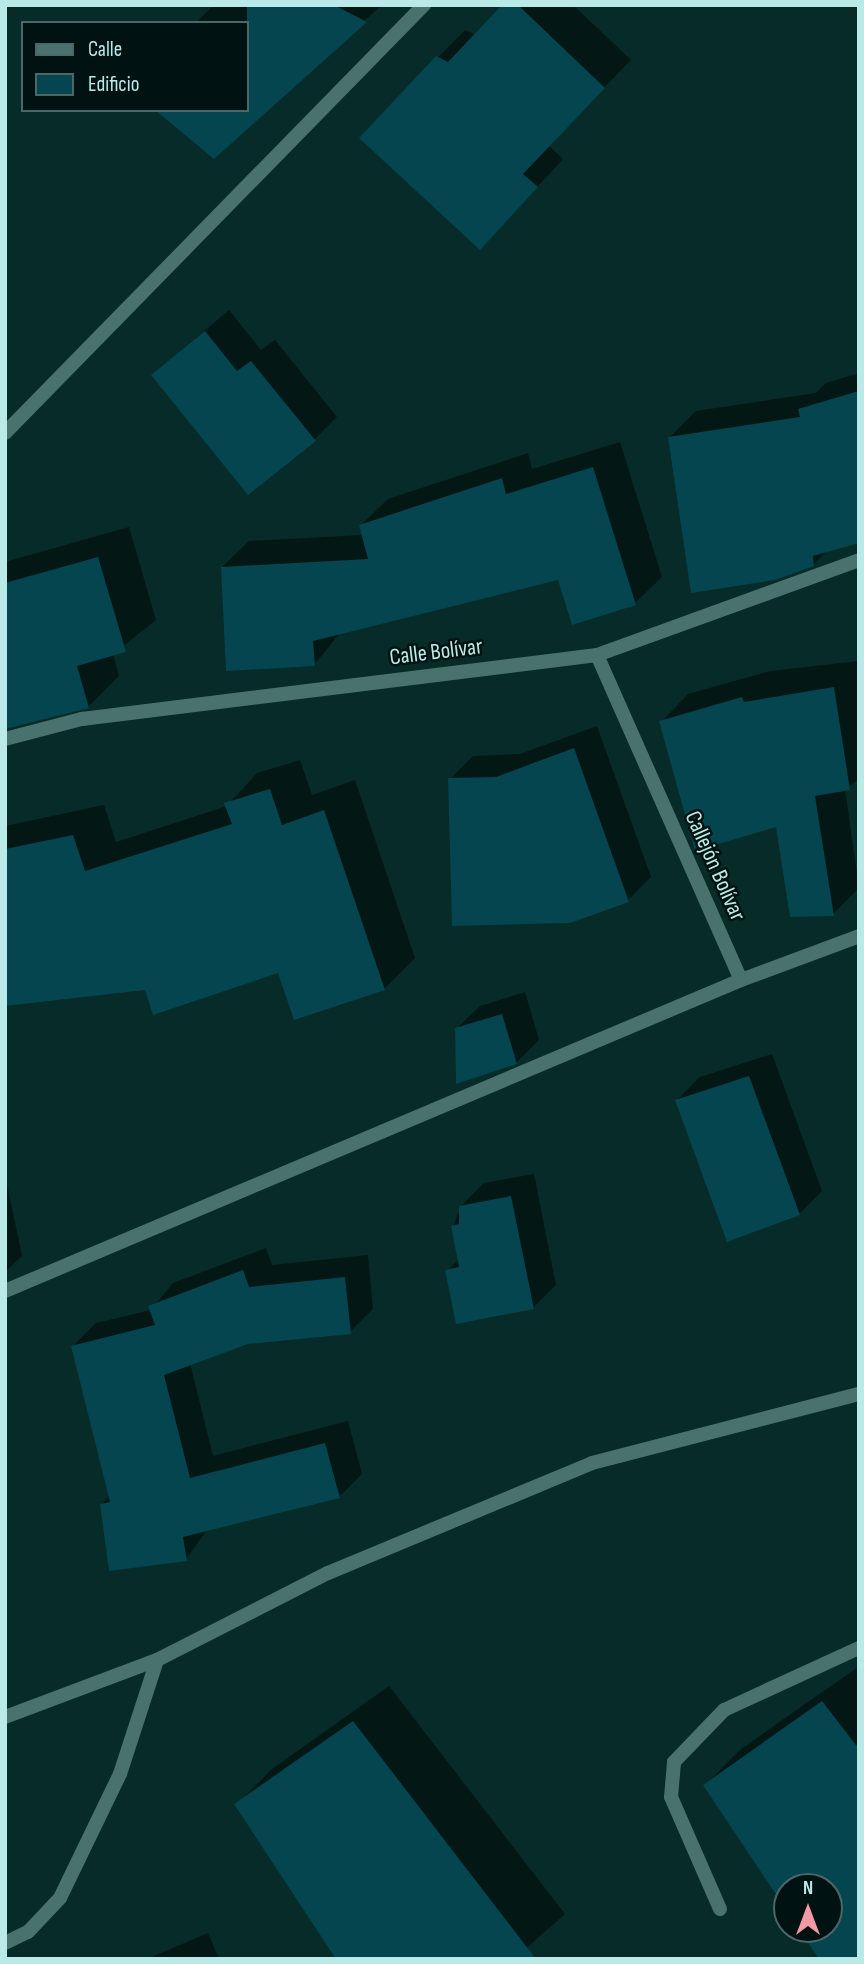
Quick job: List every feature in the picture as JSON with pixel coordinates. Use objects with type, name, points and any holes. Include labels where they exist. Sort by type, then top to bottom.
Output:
[{"type":"street","points":[[5,433],[424,5]]},
{"type":"street","name":"Calle Bolívar","points":[[5,739],[82,719],[597,655],[859,560]]},
{"type":"street","name":"Callejón Bolívar","points":[[597,655],[741,980]]},
{"type":"street","points":[[5,1291],[741,980],[859,936]]},
{"type":"street","points":[[5,1717],[157,1660],[328,1573],[592,1463],[859,1394]]},
{"type":"street","points":[[720,1909],[671,1797],[674,1762],[724,1710],[859,1647]]},
{"type":"street","points":[[5,1943],[28,1932],[60,1898],[120,1774],[157,1660]]},
{"type":"building","points":[[247,5],[334,5],[367,22],[214,159],[157,112],[248,112]]},
{"type":"building","points":[[502,5],[518,5],[605,88],[523,174],[538,187],[480,250],[359,138],[436,56],[448,62]]},
{"type":"building","points":[[205,331],[237,371],[251,361],[316,441],[248,495],[151,375]]},
{"type":"building","points":[[859,391],[859,543],[813,556],[814,566],[775,580],[691,593],[668,437],[800,417],[798,409]]},
{"type":"building","points":[[593,467],[636,605],[572,625],[558,580],[313,641],[315,666],[226,671],[221,567],[368,559],[359,525],[502,478],[506,494]]},
{"type":"building","points":[[98,557],[126,652],[77,666],[89,708],[5,729],[5,583]]},
{"type":"building","points":[[834,687],[850,790],[815,796],[834,916],[790,917],[776,827],[695,851],[659,721],[742,697],[744,702]]},
{"type":"building","points":[[574,748],[629,902],[570,923],[452,926],[448,778],[496,777]]},
{"type":"building","points":[[270,789],[282,825],[324,810],[385,990],[294,1020],[278,973],[153,1015],[145,990],[5,1006],[5,849],[73,835],[85,871],[232,824],[224,803]]},
{"type":"building","points":[[502,1014],[517,1064],[456,1084],[455,1028]]},
{"type":"building","points":[[749,1076],[800,1215],[727,1242],[675,1100]]},
{"type":"building","points":[[511,1196],[534,1309],[456,1324],[445,1270],[459,1267],[451,1226],[459,1224],[459,1206]]},
{"type":"building","points":[[243,1270],[249,1287],[345,1277],[351,1334],[248,1344],[164,1375],[190,1478],[325,1443],[340,1498],[183,1537],[187,1561],[109,1571],[100,1504],[110,1502],[71,1346],[155,1325],[148,1306]]},
{"type":"building","points":[[822,1701],[859,1749],[859,1959],[819,1959],[808,1943],[843,1943],[843,1873],[773,1873],[773,1890],[703,1785]]},
{"type":"building","points":[[353,1721],[536,1959],[336,1959],[234,1804]]}]
